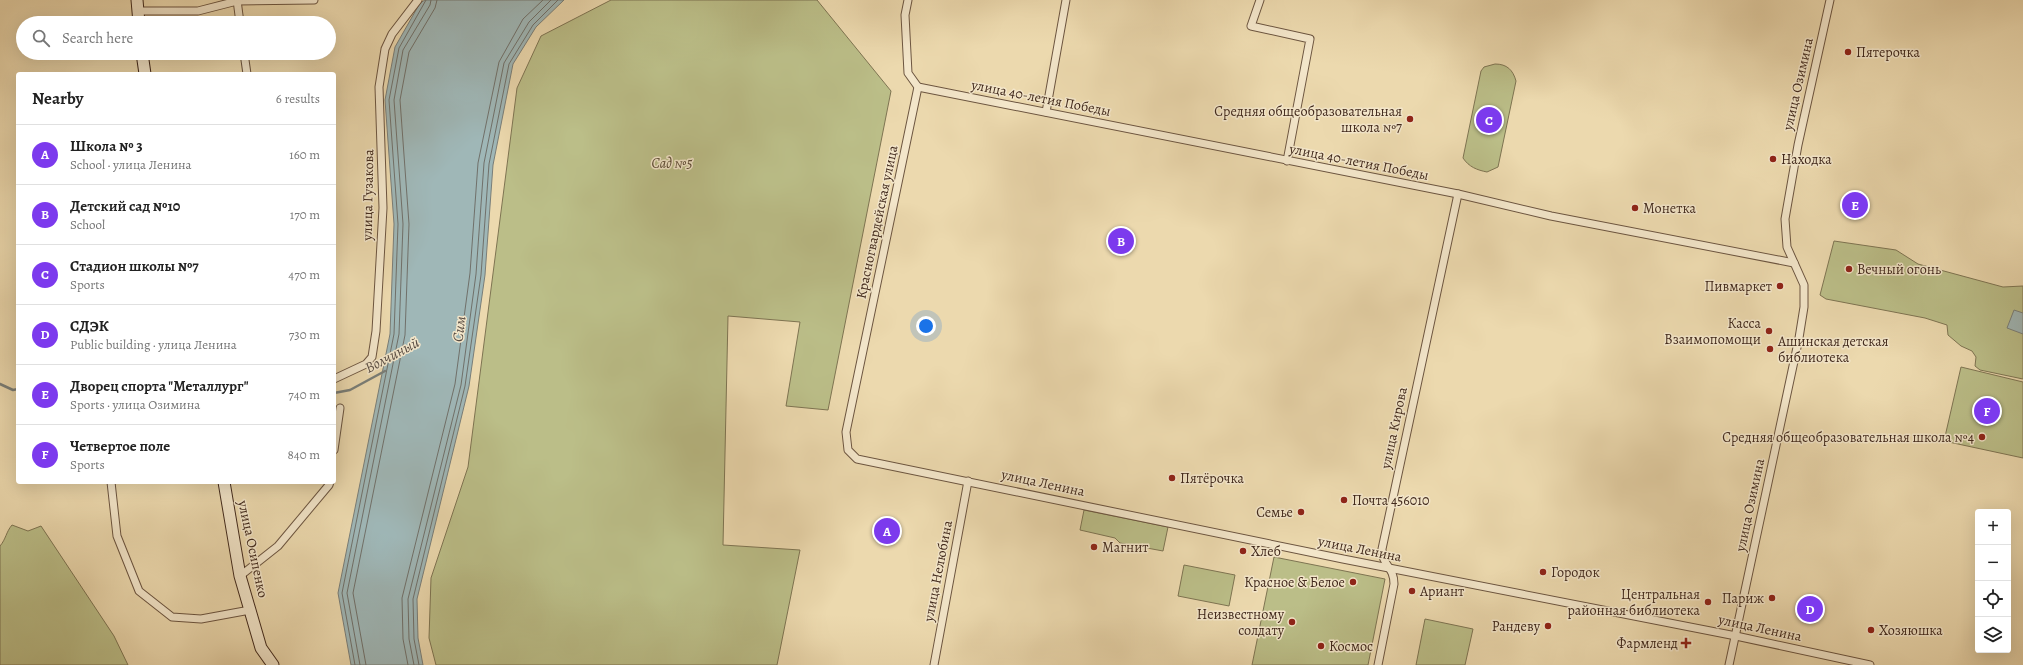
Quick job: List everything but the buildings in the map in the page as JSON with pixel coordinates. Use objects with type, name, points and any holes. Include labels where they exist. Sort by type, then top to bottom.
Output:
[{"type":"main road","points":[[137,0],[138,16]]},
{"type":"main road","points":[[143,60],[145,72]]},
{"type":"main road","name":"улица Осипенко","points":[[224,484],[240,576],[261,648],[273,665]]},
{"type":"street","points":[[138,12],[198,11],[237,1],[314,0]]},
{"type":"street","name":"улица Гузакова","points":[[336,379],[366,364],[372,357],[376,331],[383,208],[379,87],[385,49],[392,34],[418,0]]},
{"type":"street","points":[[908,0],[905,15],[908,73],[918,87]]},
{"type":"street","points":[[1046,112],[1066,0]]},
{"type":"street","points":[[1260,0],[1251,26],[1310,39],[1287,161]]},
{"type":"street","name":"улица Озимина","points":[[1729,665],[1799,338],[1804,307],[1804,284],[1787,247],[1785,219],[1798,145],[1830,0]]},
{"type":"street","points":[[237,1],[239,16]]},
{"type":"street","points":[[245,60],[246,72]]},
{"type":"street","name":"улица 40-летия Победы","points":[[918,87],[1458,194],[1551,216],[1794,263]]},
{"type":"street","name":"Красногвардейская улица","points":[[848,450],[846,432],[918,87]]},
{"type":"street","name":"улица Кирова","points":[[1378,665],[1394,584],[1394,575],[1382,556],[1382,549],[1458,194]]},
{"type":"street","points":[[336,436],[340,408]]},
{"type":"street","name":"улица Ленина","points":[[848,450],[857,459],[1389,568],[1736,636],[1870,665]]},
{"type":"street","name":"улица Нелюбина","points":[[934,665],[968,482]]},
{"type":"street","points":[[111,484],[117,536],[139,591],[172,617],[201,619],[250,610]]},
{"type":"street","points":[[240,576],[278,546],[329,484]]},
{"type":"green space","name":"Сад №5","points":[[611,0],[817,0],[891,91],[828,410],[786,406],[800,322],[728,316],[723,545],[800,550],[777,665],[436,665],[429,638],[431,578],[468,467],[517,88],[541,36]]},
{"type":"green space","points":[[1495,64],[1503,65],[1509,68],[1516,81],[1498,167],[1487,172],[1474,168],[1463,158],[1481,71],[1484,67]]},
{"type":"green space","points":[[1834,241],[1896,250],[1918,264],[2003,287],[2023,286],[2023,379],[1980,370],[1975,366],[1976,357],[1972,351],[1961,346],[1948,335],[1947,325],[1925,318],[1826,299],[1820,295]]},
{"type":"green space","points":[[1961,367],[2023,382],[2023,458],[1944,441]]},
{"type":"green space","points":[[1084,510],[1168,527],[1163,551],[1120,543],[1115,538],[1080,530]]},
{"type":"green space","points":[[12,525],[28,531],[41,526],[114,636],[128,665],[0,665],[0,546]]},
{"type":"green space","points":[[1274,557],[1385,579],[1368,665],[1252,665]]},
{"type":"green space","points":[[1184,565],[1235,575],[1229,606],[1178,596]]},
{"type":"green space","points":[[1425,619],[1473,629],[1465,665],[1416,665]]},
{"type":"water","name":"Сим","points":[[425,0],[564,0],[536,27],[513,64],[493,165],[485,275],[469,386],[417,599],[418,638],[423,665],[351,665],[338,593],[390,334],[394,224],[385,100],[395,47],[420,3]]},
{"type":"water","points":[[2014,310],[2023,313],[2023,334],[2007,328]]},
{"type":"waterway","name":"Волчиный","points":[[336,393],[350,390],[385,371]]},
{"type":"waterway","name":"Волчиный","points":[[0,384],[13,390],[16,389]]},
{"type":"place","name":"Пятерочка","points":[[1848,52]]},
{"type":"place","name":"Средняя общеобразовательная школа №7","points":[[1410,119]]},
{"type":"place","name":"Стадион школы №7","points":[[1489,120]]},
{"type":"place","name":"Находка","points":[[1773,159]]},
{"type":"place","name":"Дворец спорта \"Металлург\"","points":[[1855,205]]},
{"type":"place","name":"Монетка","points":[[1635,208]]},
{"type":"place","name":"Детский сад №10","points":[[1121,241]]},
{"type":"place","name":"Вечный огонь","points":[[1849,269]]},
{"type":"place","name":"Пивмаркет","points":[[1780,286]]},
{"type":"place","name":"Касса Взаимопомощи","points":[[1769,331]]},
{"type":"place","name":"Ашинская детская библиотека","points":[[1770,349]]},
{"type":"place","name":"Четвертое поле","points":[[1987,411]]},
{"type":"place","name":"Средняя общеобразовательная школа №4","points":[[1982,437]]},
{"type":"place","name":"Пятёрочка","points":[[1172,478]]},
{"type":"place","name":"Почта 456010","points":[[1344,500]]},
{"type":"place","name":"Семье","points":[[1301,512]]},
{"type":"place","name":"Школа № 3","points":[[887,531]]},
{"type":"place","name":"Магнит","points":[[1094,547]]},
{"type":"place","name":"Хлеб","points":[[1243,551]]},
{"type":"place","name":"Городок","points":[[1543,572]]},
{"type":"place","name":"Красное & Белое","points":[[1353,582]]},
{"type":"place","name":"Ариант","points":[[1412,591]]},
{"type":"place","name":"Париж","points":[[1772,598]]},
{"type":"place","name":"Центральная районная библиотека","points":[[1708,602]]},
{"type":"place","name":"СДЭК","points":[[1810,609]]},
{"type":"place","name":"Неизвестному солдату","points":[[1292,622]]},
{"type":"place","name":"Рандеву","points":[[1548,626]]},
{"type":"place","name":"Хозяюшка","points":[[1871,630]]},
{"type":"place","name":"Фармленд","points":[[1686,643]]},
{"type":"place","name":"Космос","points":[[1321,646]]}]
